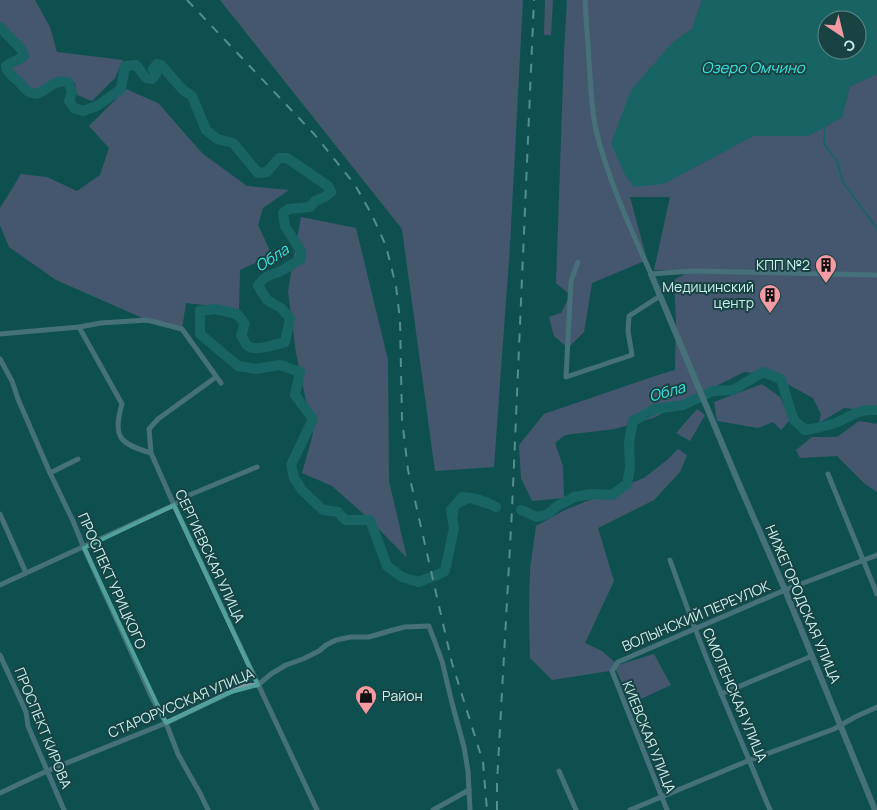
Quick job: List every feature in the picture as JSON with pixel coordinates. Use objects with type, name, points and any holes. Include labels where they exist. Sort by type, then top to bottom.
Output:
[{"type":"street","points":[[578,262],[571,281],[566,377],[632,355],[628,331],[628,316],[660,296],[603,158],[592,100],[585,0]]},
{"type":"street","points":[[651,274],[692,270],[877,275]]},
{"type":"street","name":"НИЖЕГОРОДСКАЯ УЛИЦА","points":[[660,296],[785,590],[875,810]]},
{"type":"street","points":[[0,334],[79,327],[100,322],[148,320],[182,329],[221,383]]},
{"type":"street","points":[[79,327],[122,404],[117,429],[125,442],[134,448],[151,453],[149,429],[158,419],[216,377]]},
{"type":"street","name":"ПРОСПЕКТ УРИЦКОГО","points":[[0,359],[12,381],[18,400],[50,473],[152,698],[166,723],[178,754],[208,810]]},
{"type":"street","name":"СЕРГИЕВСКАЯ УЛИЦА","points":[[151,453],[317,810]]},
{"type":"street","points":[[50,473],[78,459]]},
{"type":"street","points":[[0,585],[84,548],[174,505],[187,496],[257,467]]},
{"type":"street","points":[[828,474],[877,594]]},
{"type":"street","points":[[0,514],[26,573]]},
{"type":"street","name":"ВОЛЫНСКИЙ ПЕРЕУЛОК","points":[[612,671],[618,662],[785,590],[877,555]]},
{"type":"street","name":"СМОЛЕНСКАЯ УЛИЦА","points":[[670,560],[695,629],[770,810]]},
{"type":"street","name":"СТАРОРУССКАЯ УЛИЦА","points":[[0,793],[47,771],[166,723],[245,686],[258,685],[286,665],[303,660],[336,640],[351,637],[369,637],[406,627],[429,626],[442,661],[464,747],[469,790]]},
{"type":"street","name":"ПРОСПЕКТ КИРОВА","points":[[0,655],[26,712],[28,726],[64,810]]},
{"type":"street","points":[[721,694],[812,656]]},
{"type":"street","name":"КИЕВСКАЯ УЛИЦА","points":[[612,671],[667,810]]},
{"type":"street","points":[[630,810],[750,760],[840,726],[877,707]]},
{"type":"street","points":[[559,771],[576,810]]},
{"type":"street","points":[[433,810],[469,790],[470,810]]},
{"type":"highlighted area","points":[[174,505],[258,685],[231,692],[166,723],[84,548]]},
{"type":"shaded area","points":[[0,0],[35,0],[50,27],[57,52],[123,60],[115,78],[92,101],[77,95],[75,83],[63,78],[49,83],[37,91],[31,90],[10,70],[9,67],[23,61],[27,56],[24,47],[0,24]]},
{"type":"shaded area","points":[[220,0],[523,0],[510,245],[494,467],[435,471],[402,229]]},
{"type":"shaded area","points":[[545,0],[553,0],[551,35],[544,35]]},
{"type":"shaded area","points":[[567,0],[702,0],[692,29],[672,43],[663,184],[753,136],[808,136],[842,117],[850,86],[877,74],[877,411],[844,408],[819,423],[821,414],[813,398],[771,375],[744,372],[653,418],[615,429],[565,435],[555,443],[563,466],[564,498],[532,501],[521,478],[519,445],[544,414],[675,370],[676,320],[674,280],[691,271],[654,270],[670,197],[630,197],[647,260],[592,283],[584,332],[568,348],[554,336],[549,317],[561,313],[570,295],[556,283]]},
{"type":"shaded area","points":[[126,89],[158,103],[203,154],[247,186],[289,190],[263,208],[258,225],[272,255],[240,270],[239,309],[186,303],[182,329],[147,320],[56,280],[9,247],[0,225],[0,208],[21,174],[47,177],[77,191],[100,175],[109,148],[89,126]]},
{"type":"shaded area","points":[[301,217],[356,228],[388,360],[389,481],[407,558],[367,517],[332,486],[302,473],[313,434],[296,353],[288,291]]},
{"type":"shaded area","points":[[762,384],[780,397],[790,420],[781,430],[773,422],[758,428],[717,421],[714,402]]},
{"type":"shaded area","points":[[697,409],[705,415],[690,441],[676,433]]},
{"type":"shaded area","points":[[859,421],[877,424],[877,492],[865,484],[837,456],[800,458],[796,450],[812,437],[837,437]]},
{"type":"shaded area","points":[[678,449],[687,455],[680,472],[654,500],[598,528],[614,581],[585,643],[602,651],[618,665],[654,654],[671,685],[632,703],[616,670],[552,680],[530,658],[530,569],[536,526],[565,510],[644,478]]},
{"type":"water","name":"Озеро Омчино","points":[[702,0],[877,0],[877,74],[850,86],[842,117],[808,136],[753,136],[663,184],[634,187],[625,175],[611,143],[631,90],[672,43],[692,29]]},
{"type":"water","points":[[462,497],[480,500],[496,507],[494,509],[485,508],[470,503],[459,508],[448,574],[445,571],[454,528],[451,510]]},
{"type":"waterway","name":"Обла","points":[[0,27],[21,49],[24,56],[6,66],[10,74],[29,92],[38,93],[62,81],[68,82],[72,92],[69,101],[74,108],[83,111],[97,106],[121,89],[125,66],[136,65],[146,78],[152,79],[156,74],[153,69],[157,64],[161,65],[183,90],[192,96],[206,130],[217,139],[233,143],[258,173],[267,172],[279,158],[287,158],[328,186],[331,192],[315,201],[310,207],[289,209],[283,213],[285,226],[301,251],[301,259],[283,270],[266,277],[258,286],[267,300],[281,308],[290,318],[285,342],[260,348],[251,348],[246,344],[241,335],[245,324],[237,314],[215,309],[200,311],[200,334],[238,366],[256,369],[280,365],[300,372],[295,395],[313,419],[291,465],[294,478],[302,490],[323,510],[338,512],[345,520],[370,520],[387,566],[402,577],[418,582],[445,571],[454,528],[451,510],[462,497],[480,500],[496,507]]},
{"type":"waterway","points":[[825,125],[824,144],[837,161],[843,182],[877,229]]},
{"type":"waterway","name":"Обла","points":[[521,510],[537,517],[548,514],[574,497],[593,494],[612,495],[627,484],[630,468],[629,442],[633,421],[655,409],[683,405],[713,391],[733,390],[763,372],[781,379],[794,420],[805,430],[832,424],[861,411],[877,410]]},
{"type":"railway","points":[[187,0],[315,135],[355,185],[372,215],[386,246],[396,286],[400,320],[402,419],[408,470],[452,663],[483,762],[487,810]]},
{"type":"railway","points":[[497,810],[534,0]]},
{"type":"place","name":"КПП №2","points":[[826,284]]},
{"type":"place","name":"Медицинский центр","points":[[770,314]]},
{"type":"place","name":"Район","points":[[366,715]]}]
